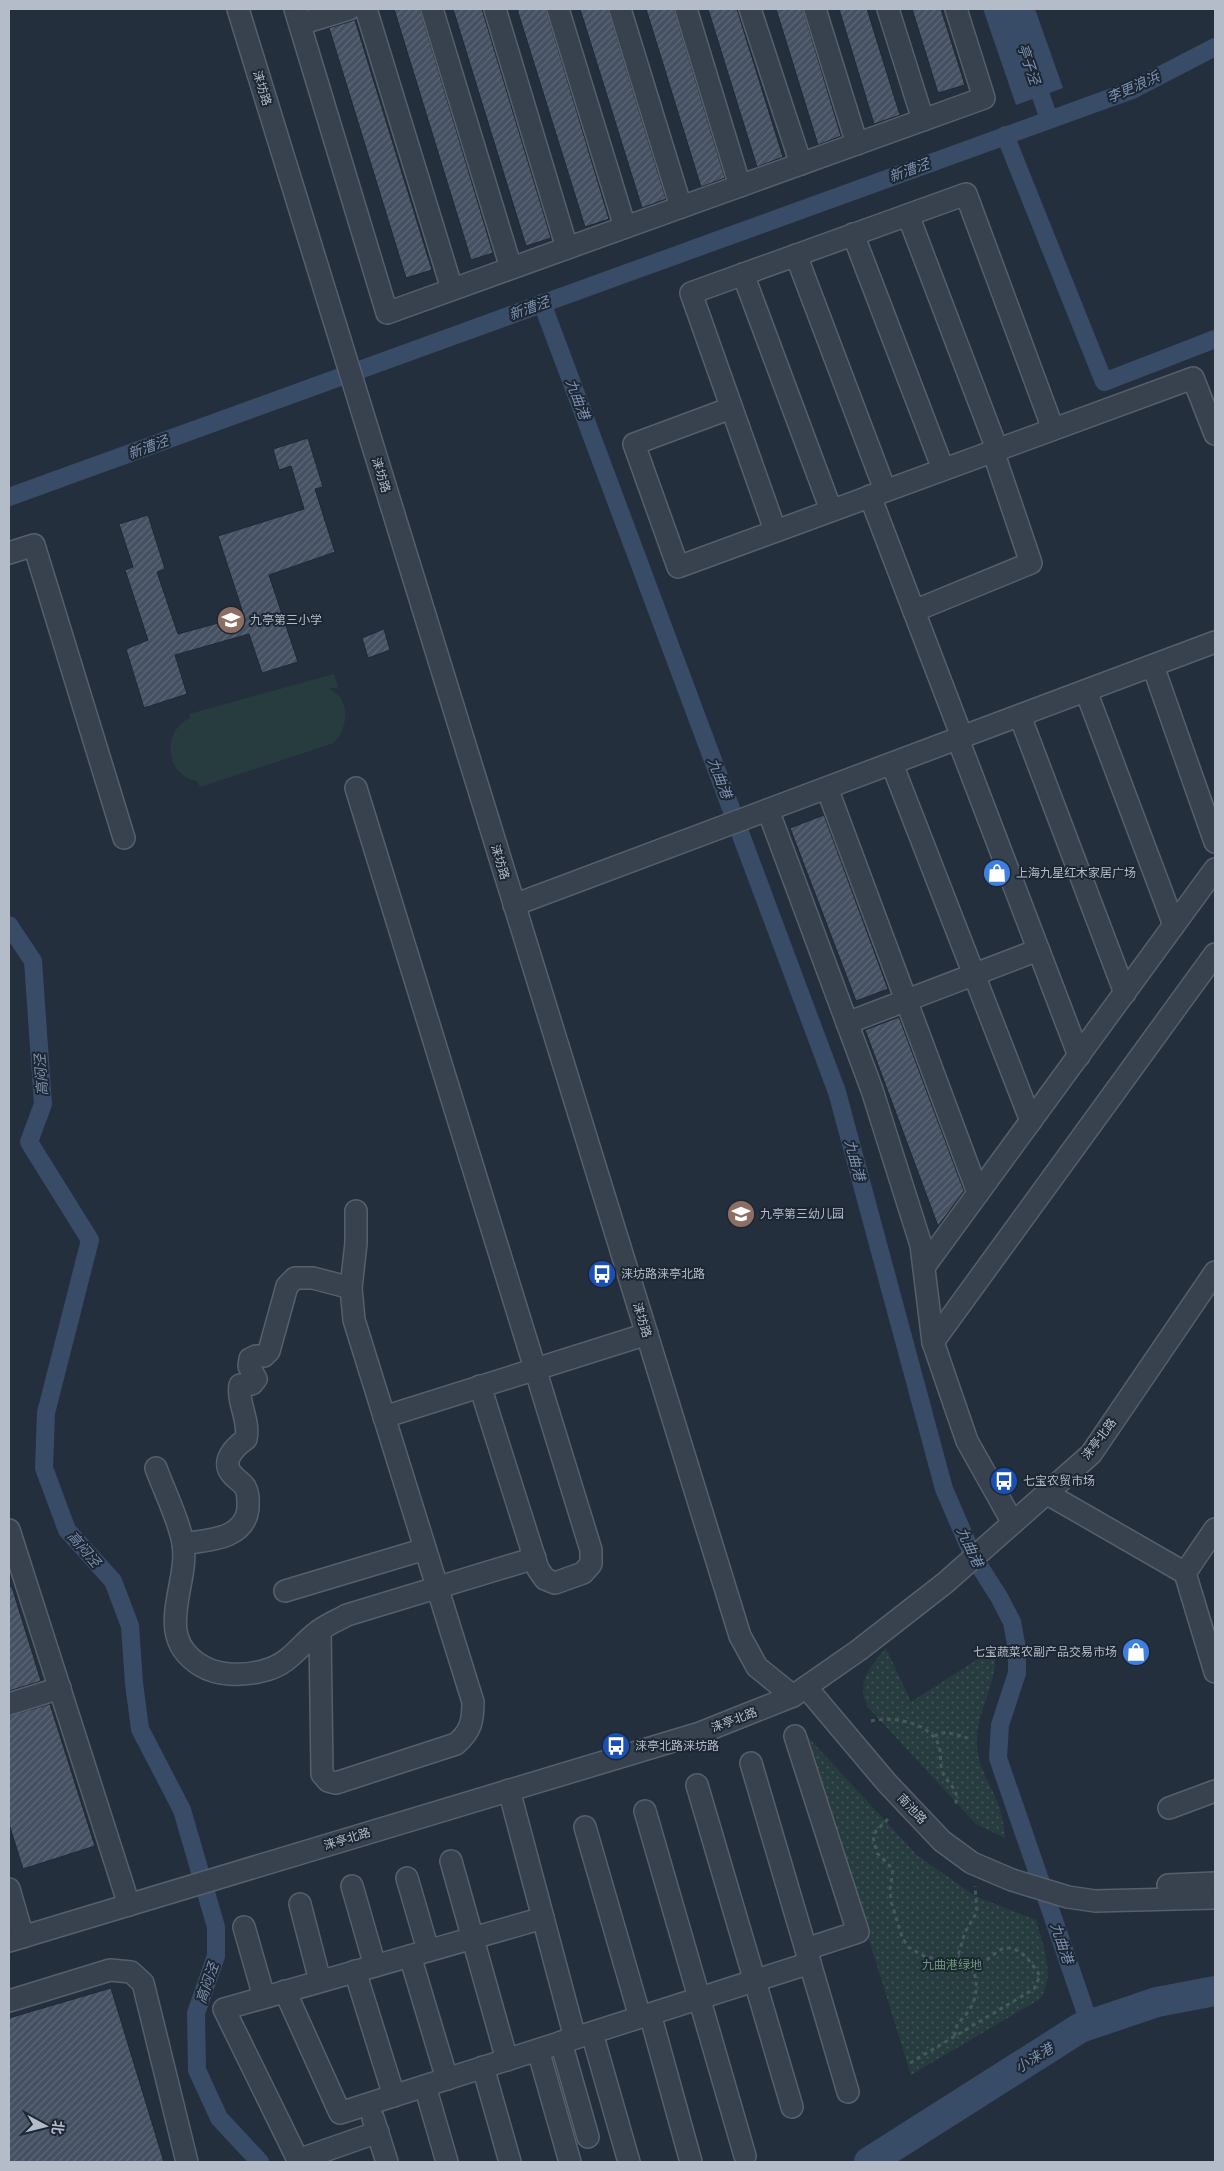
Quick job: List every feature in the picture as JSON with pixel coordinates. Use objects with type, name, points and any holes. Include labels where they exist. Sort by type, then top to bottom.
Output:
[{"type":"street","name":"涞坊路","points":[[238,9],[740,1636],[757,1667],[800,1692]]},
{"type":"street","points":[[349,9],[298,16],[387,312],[984,98],[956,9]]},
{"type":"street","points":[[366,9],[452,289]]},
{"type":"street","points":[[432,9],[511,268]]},
{"type":"street","points":[[495,9],[567,248]]},
{"type":"street","points":[[558,9],[625,227]]},
{"type":"street","points":[[620,9],[681,207]]},
{"type":"street","points":[[686,9],[740,186]]},
{"type":"street","points":[[750,9],[801,164]]},
{"type":"street","points":[[815,9],[857,144]]},
{"type":"street","points":[[888,9],[923,120]]},
{"type":"street","points":[[775,530],[691,293],[796,254],[966,194],[1053,429]]},
{"type":"street","points":[[908,215],[995,450],[1032,563],[914,611]]},
{"type":"street","points":[[853,234],[943,469]]},
{"type":"street","points":[[796,254],[878,493],[914,611],[1038,950],[1079,1056]]},
{"type":"street","points":[[743,274],[831,510]]},
{"type":"street","points":[[731,408],[634,444],[678,567],[1193,378],[1210,406],[1215,434]]},
{"type":"street","points":[[9,553],[34,545],[124,838]]},
{"type":"street","points":[[514,905],[1215,642]]},
{"type":"street","points":[[1153,666],[1215,842]]},
{"type":"street","points":[[1086,691],[1174,925]]},
{"type":"street","points":[[1020,716],[1125,993]]},
{"type":"street","points":[[892,764],[1031,1121]]},
{"type":"street","points":[[356,788],[591,1550],[591,1564],[583,1573],[555,1583],[544,1580],[535,1558],[480,1386]]},
{"type":"street","points":[[827,788],[978,1193]]},
{"type":"street","points":[[765,812],[872,1090],[918,1236],[924,1267],[933,1342],[968,1441],[1012,1523]]},
{"type":"street","points":[[924,1267],[1215,869]]},
{"type":"street","points":[[847,1023],[1038,950]]},
{"type":"street","points":[[933,1342],[1215,954]]},
{"type":"street","points":[[320,1630],[322,1774],[328,1781],[336,1783],[456,1744],[468,1734],[473,1720],[473,1702],[354,1320],[351,1288],[356,1243],[356,1211]]},
{"type":"street","name":"涞亭北路","points":[[16,1939],[700,1733],[800,1692],[885,1631],[945,1583],[1091,1454],[1215,1272]]},
{"type":"street","points":[[183,1544],[225,1537],[240,1528],[247,1515],[249,1498],[246,1488],[230,1473],[229,1464],[230,1454],[235,1446],[246,1439],[248,1430],[239,1392],[240,1384],[252,1384],[256,1379],[250,1366],[250,1359],[256,1356],[264,1356],[269,1351],[287,1286],[296,1278],[313,1278],[351,1288]]},
{"type":"street","points":[[384,1417],[646,1334]]},
{"type":"street","points":[[156,1468],[183,1544],[176,1634],[187,1657],[209,1671],[233,1675],[267,1670],[284,1663],[320,1630],[347,1615],[535,1558]]},
{"type":"street","points":[[1046,1493],[1185,1573],[1215,1672]]},
{"type":"street","points":[[1185,1573],[1215,1529]]},
{"type":"street","points":[[9,1530],[129,1905]]},
{"type":"street","points":[[285,1591],[425,1549]]},
{"type":"street","points":[[9,1704],[60,1688]]},
{"type":"street","name":"南池路","points":[[800,1692],[942,1840],[972,1863],[1012,1880],[1047,1891],[1068,1897],[1095,1901],[1215,1898]]},
{"type":"street","points":[[285,1991],[340,2113],[755,1981],[858,1932],[795,1736]]},
{"type":"street","points":[[751,1763],[848,2092]]},
{"type":"street","points":[[697,1785],[792,2107]]},
{"type":"street","points":[[509,1790],[576,2038],[629,2162]]},
{"type":"street","points":[[1169,1808],[1215,1791]]},
{"type":"street","points":[[645,1811],[745,2156]]},
{"type":"street","points":[[585,1827],[691,2162]]},
{"type":"street","points":[[451,1862],[507,2060]]},
{"type":"street","points":[[407,1878],[419,1953],[447,2079]]},
{"type":"street","points":[[1047,1891],[1061,1881],[1096,1887],[1215,1883]]},
{"type":"street","points":[[352,1886],[365,1969],[394,2096]]},
{"type":"street","points":[[9,1890],[16,1939]]},
{"type":"street","points":[[300,1904],[320,1981]]},
{"type":"street","points":[[378,2132],[298,2160],[224,2009],[543,1918]]},
{"type":"street","points":[[244,1927],[264,1998]]},
{"type":"street","points":[[9,2001],[110,1970],[131,1972],[143,1983],[187,2162]]},
{"type":"street","points":[[576,2038],[588,2137]]},
{"type":"street","points":[[538,2050],[570,2162]]},
{"type":"street","points":[[483,2067],[510,2162]]},
{"type":"street","points":[[425,2086],[447,2162]]},
{"type":"street","points":[[369,2104],[387,2162]]},
{"type":"path","points":[[871,1721],[880,1719],[908,1722],[934,1736],[939,1748],[943,1774],[956,1792],[957,1801],[954,1807]]},
{"type":"path","points":[[934,1736],[946,1732],[968,1738]]},
{"type":"path","points":[[888,1819],[873,1837],[877,1853],[893,1869],[890,1901],[902,1937],[908,1947],[926,1957],[942,1960],[954,1959],[958,1956],[965,1932],[977,1912],[975,1886]]},
{"type":"path","points":[[910,2063],[1034,1990],[1040,1976],[1031,1962],[1012,1949],[999,1950],[984,1962],[972,1963],[958,1956]]},
{"type":"path","points":[[955,2036],[956,2026],[969,2011],[977,1990],[978,1982],[972,1963]]},
{"type":"green space","points":[[334,674],[338,687],[329,689],[341,700],[344,707],[345,722],[339,737],[334,743],[200,787],[197,781],[186,777],[178,771],[173,762],[171,742],[174,733],[181,724],[190,718],[189,714]]},
{"type":"green space","points":[[886,1648],[911,1702],[995,1648],[994,1673],[977,1733],[977,1746],[982,1769],[995,1797],[1003,1821],[1005,1838],[976,1824],[867,1706],[863,1689],[864,1681],[870,1668]]},
{"type":"green space","name":"九曲港绿地","points":[[805,1734],[917,1855],[975,1896],[1036,1920],[1045,1950],[1048,1970],[1045,1990],[1040,1999],[911,2075]]},
{"type":"water","points":[[983,9],[1035,9],[1063,88],[1016,105]]},
{"type":"building","points":[[394,9],[420,9],[493,253],[471,260]]},
{"type":"building","points":[[453,9],[482,9],[551,238],[526,246]]},
{"type":"building","points":[[517,9],[546,9],[609,219],[585,227]]},
{"type":"building","points":[[580,9],[608,9],[666,199],[642,208]]},
{"type":"building","points":[[646,9],[674,9],[725,178],[701,187]]},
{"type":"building","points":[[708,9],[737,9],[783,157],[757,167]]},
{"type":"building","points":[[776,9],[803,9],[841,136],[818,145]]},
{"type":"building","points":[[839,9],[867,9],[900,115],[874,124]]},
{"type":"building","points":[[912,9],[941,9],[965,85],[938,93]]},
{"type":"building","points":[[355,20],[432,270],[406,278],[329,28]]},
{"type":"building","points":[[308,438],[323,487],[315,489],[335,552],[269,575],[298,662],[262,673],[249,634],[175,655],[187,694],[144,708],[126,649],[148,640],[125,570],[133,567],[119,524],[148,515],[165,569],[157,572],[178,634],[244,616],[218,536],[304,509],[291,466],[279,470],[273,449]]},
{"type":"building","points":[[384,629],[390,650],[368,658],[362,638]]},
{"type":"building","points":[[824,815],[888,989],[856,1001],[790,828]]},
{"type":"building","points":[[899,1017],[964,1191],[938,1226],[865,1030]]},
{"type":"building","points":[[9,1587],[12,1587],[41,1681],[9,1691]]},
{"type":"building","points":[[50,1704],[95,1846],[23,1869],[9,1824],[9,1716]]},
{"type":"building","points":[[111,1988],[164,2162],[9,2162],[9,2018]]},
{"type":"waterway","name":"新漕泾","points":[[9,497],[1132,90],[1215,47]]},
{"type":"waterway","name":"亭子泾","points":[[1033,73],[1049,119]]},
{"type":"waterway","points":[[1005,135],[1104,382],[1215,339]]},
{"type":"waterway","name":"九曲港","points":[[542,303],[837,1092],[944,1489],[973,1556],[999,1597],[1012,1622],[1017,1649],[1017,1673],[1000,1725],[998,1758],[1090,2025]]},
{"type":"waterway","name":"高闷泾","points":[[9,925],[33,961],[43,1104],[29,1142],[90,1240],[46,1413],[44,1468],[67,1530],[113,1581],[130,1626],[134,1683],[140,1729],[182,1810],[216,1927],[216,1956],[196,2013],[197,2070],[219,2118],[260,2162]]},
{"type":"waterway","name":"小涞港","points":[[869,2162],[1080,2028],[1157,2002],[1215,1991]]},
{"type":"place","name":"九亭第三小学","points":[[231,620]]},
{"type":"place","name":"上海九星红木家居广场","points":[[997,873]]},
{"type":"place","name":"九亭第三幼儿园","points":[[741,1214]]},
{"type":"place","name":"涞坊路涞亭北路","points":[[602,1274]]},
{"type":"place","name":"七宝农贸市场","points":[[1004,1481]]},
{"type":"place","name":"七宝蔬菜农副产品交易市场","points":[[1136,1652]]},
{"type":"place","name":"涞亭北路涞坊路","points":[[616,1746]]},
{"type":"water label","name":"李更浪浜","points":[[1133,87]]}]
